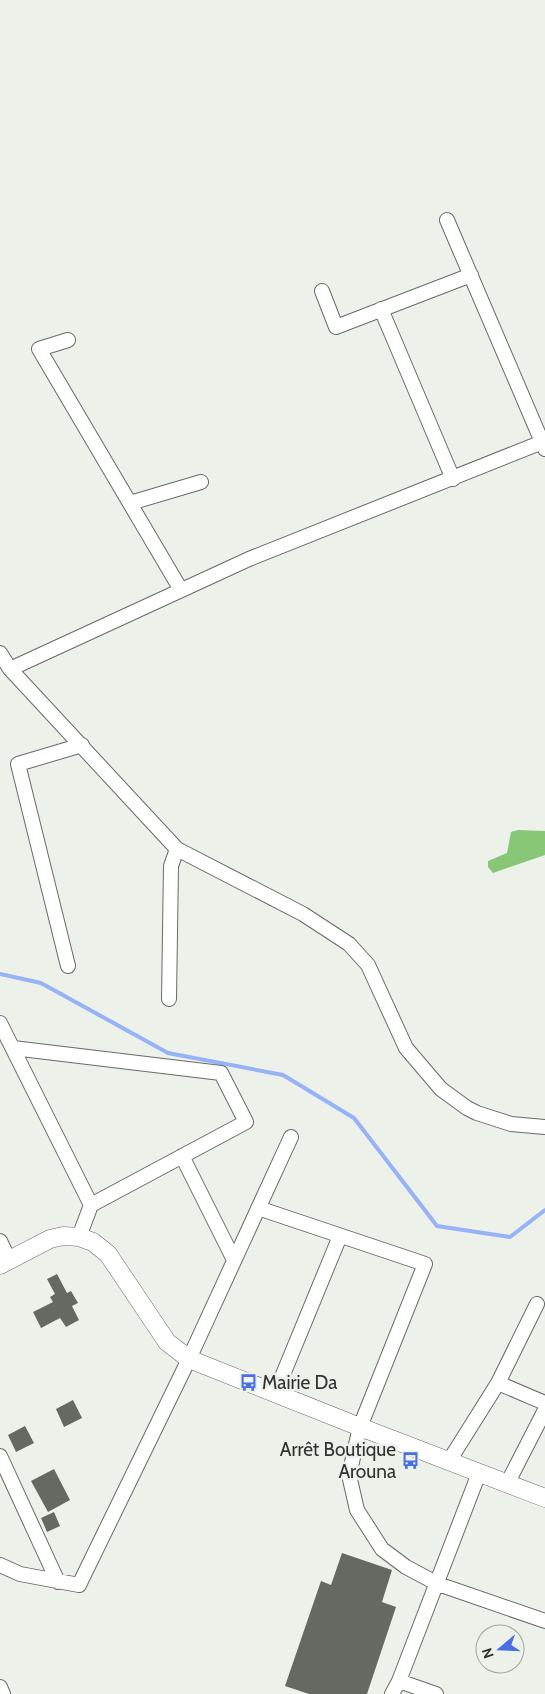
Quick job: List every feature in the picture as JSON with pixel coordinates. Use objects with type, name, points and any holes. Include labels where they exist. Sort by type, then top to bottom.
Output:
[{"type":"street","points":[[10,669],[249,559],[453,478],[544,445],[447,220]]},
{"type":"street","points":[[322,291],[336,327],[470,275]]},
{"type":"street","points":[[381,310],[453,478]]},
{"type":"street","points":[[68,340],[39,349],[181,590]]},
{"type":"street","points":[[130,503],[201,482]]},
{"type":"street","points":[[0,654],[10,669],[177,849],[303,914],[349,944],[368,965],[406,1048],[441,1089],[466,1108],[511,1124],[545,1127]]},
{"type":"street","points":[[68,966],[18,764],[82,745]]},
{"type":"street","points":[[169,999],[171,866],[177,849]]},
{"type":"street","points":[[0,1023],[92,1205]]},
{"type":"street","points":[[13,1048],[220,1073],[246,1122],[92,1205],[79,1238]]},
{"type":"street","points":[[0,1565],[20,1574],[79,1585],[189,1359],[291,1137]]},
{"type":"street","points":[[182,1156],[234,1260]]},
{"type":"street","points":[[258,1208],[425,1264],[360,1427],[350,1475],[357,1510],[382,1549],[406,1567],[438,1584],[545,1620]]},
{"type":"street","points":[[0,1241],[4,1262],[50,1239],[63,1236],[93,1242],[108,1254],[167,1342],[189,1359],[545,1498]]},
{"type":"street","points":[[275,1394],[340,1236]]},
{"type":"street","points":[[449,1461],[498,1383],[537,1304]]},
{"type":"street","points":[[498,1383],[545,1403]]},
{"type":"street","points":[[507,1484],[545,1410]]},
{"type":"street","points":[[0,1456],[58,1582]]},
{"type":"street","points":[[392,1694],[438,1584],[479,1473]]},
{"type":"street","points":[[399,1681],[436,1694]]},
{"type":"street","points":[[0,1687],[4,1694]]},
{"type":"green space","points":[[518,830],[545,831],[545,855],[493,873],[488,867],[488,861],[507,853],[511,832]]},
{"type":"building","points":[[57,1274],[67,1293],[71,1291],[78,1303],[72,1306],[79,1320],[66,1327],[60,1318],[41,1328],[33,1312],[53,1302],[50,1297],[55,1294],[47,1279]]},
{"type":"building","points":[[73,1400],[82,1418],[64,1427],[56,1409]]},
{"type":"building","points":[[25,1426],[34,1443],[16,1452],[8,1435]]},
{"type":"building","points":[[54,1469],[70,1500],[48,1512],[31,1481]]},
{"type":"building","points":[[54,1512],[60,1526],[47,1532],[41,1518]]},
{"type":"building","points":[[342,1553],[392,1570],[382,1602],[396,1607],[367,1694],[309,1694],[285,1686],[321,1581],[331,1585]]},
{"type":"waterway","points":[[0,974],[41,983],[168,1053],[283,1075],[354,1118],[437,1226],[510,1237],[545,1210]]},
{"type":"place","name":"Mairie Da","points":[[248,1382]]},
{"type":"place","name":"Arrêt Boutique Arouna","points":[[410,1460]]}]
